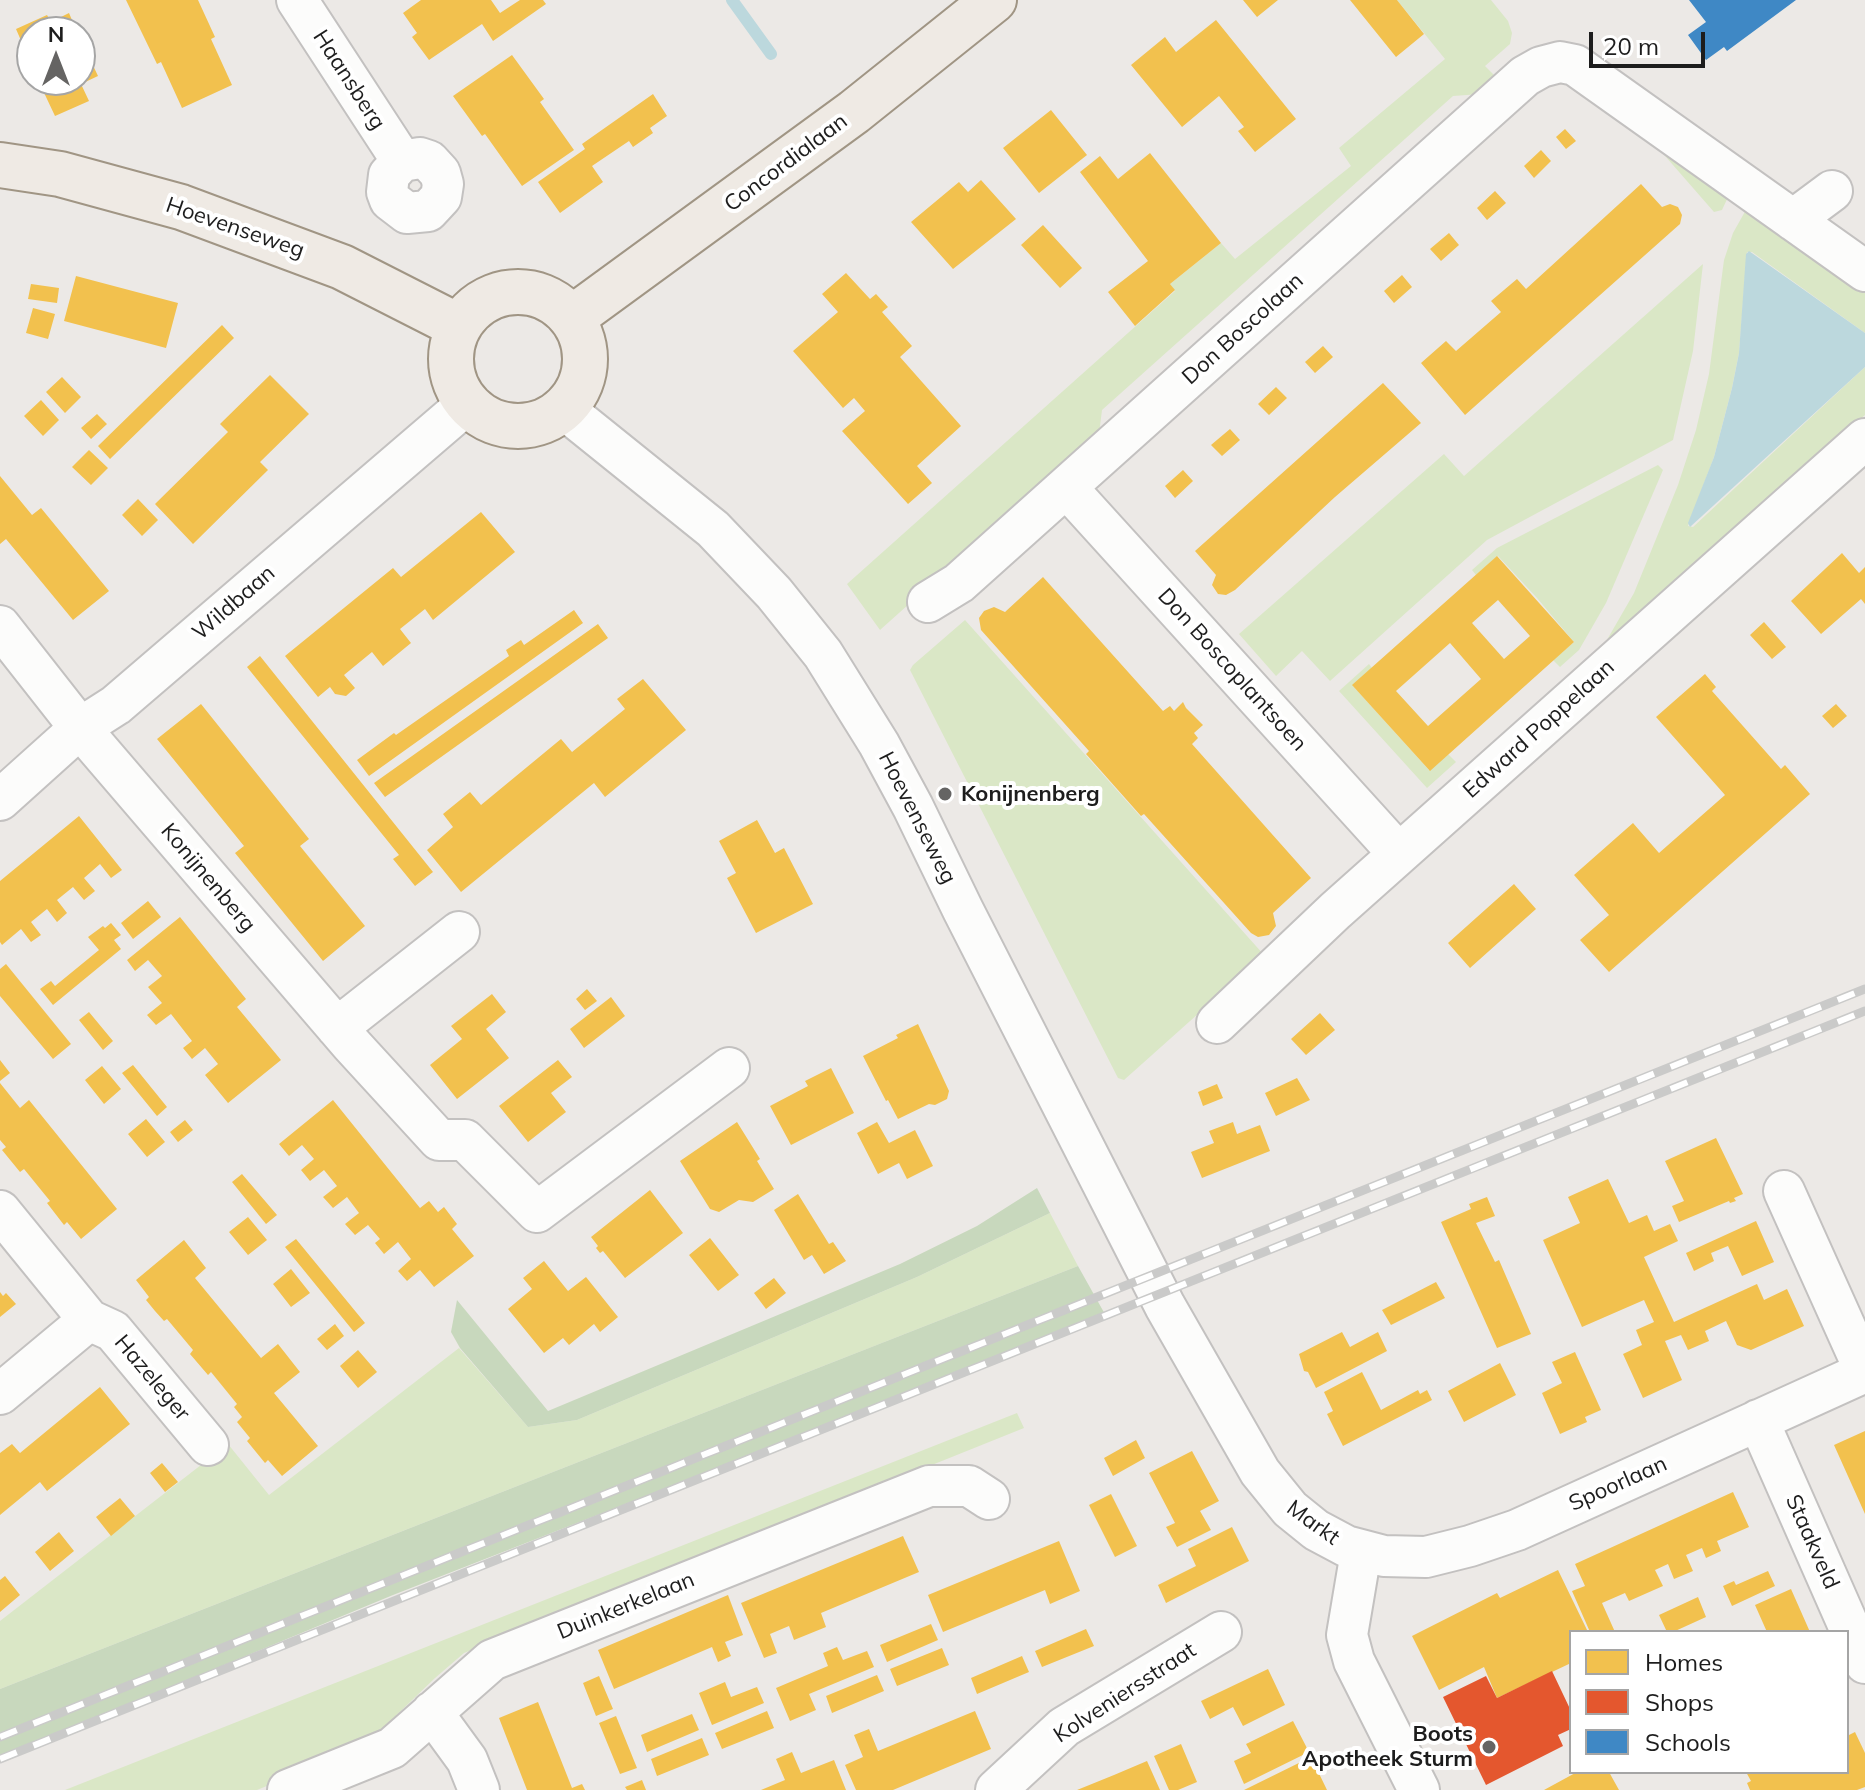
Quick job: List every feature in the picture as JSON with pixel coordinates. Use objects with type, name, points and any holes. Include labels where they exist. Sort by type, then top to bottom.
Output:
[{"type":"main road","name":"Concordialaan","points":[[572,318],[842,121],[994,0]]},
{"type":"main road","name":"Hoevenseweg","points":[[0,165],[60,174],[181,207],[342,267],[458,326]]},
{"type":"main road","points":[[513,291],[535,294],[556,303],[572,318],[583,341],[585,364],[575,395],[564,409],[540,423],[512,426],[488,419],[467,404],[453,379],[450,352],[458,326],[472,309],[491,297],[513,291]]},
{"type":"street","name":"Haansberg","points":[[297,0],[402,161]]},
{"type":"street","name":"Don Boscolaan","points":[[928,602],[959,583],[1525,76],[1541,67],[1560,62],[1575,65],[1793,220]]},
{"type":"street","points":[[1832,191],[1793,220],[1864,269]]},
{"type":"street","name":"Wildbaan","points":[[0,800],[80,728],[116,705],[467,404]]},
{"type":"street","name":"Hoevenseweg","points":[[564,409],[713,529],[774,593],[823,654],[872,732],[913,807],[1165,1306]]},
{"type":"street","name":"Edward Poppelaan","points":[[1217,1023],[1287,954],[1865,439]]},
{"type":"street","name":"Don Boscoplantsoen","points":[[1066,487],[1399,854]]},
{"type":"street","name":"Konijnenberg","points":[[0,626],[80,728],[337,1028],[439,1140],[465,1140],[537,1212],[729,1068]]},
{"type":"street","points":[[337,1028],[459,932]]},
{"type":"street","name":"Spoorlaan","points":[[1361,1552],[1426,1557],[1493,1539],[1865,1372],[1784,1191]]},
{"type":"street","name":"Hazeleger","points":[[0,1211],[89,1320],[113,1331],[208,1445]]},
{"type":"street","name":"Markt","points":[[1165,1306],[1260,1472],[1279,1497],[1316,1530],[1361,1552],[1347,1635],[1354,1661],[1419,1790]]},
{"type":"street","name":"Hazeleger","points":[[0,1394],[89,1320]]},
{"type":"street","name":"Staakveld","points":[[1758,1420],[1865,1663]]},
{"type":"street","name":"Duinkerkelaan","points":[[288,1790],[392,1748],[492,1660],[929,1486],[969,1486],[989,1499]]},
{"type":"street","name":"Kolveniersstraat","points":[[996,1790],[1064,1727],[1221,1632]]},
{"type":"street","points":[[432,1712],[467,1760],[479,1790]]},
{"type":"green space","points":[[1397,0],[1491,0],[1508,21],[1512,33],[1510,44],[1485,66],[1498,79],[1481,94],[1453,96],[1102,410],[1099,434],[880,630],[847,584],[1175,291],[1170,284],[1221,243],[1235,259],[1351,166],[1339,148],[1445,59]]},
{"type":"green space","points":[[1652,141],[1729,195],[1722,210],[1714,212]]},
{"type":"green space","points":[[1747,208],[1865,293],[1865,333],[1752,252],[1747,252],[1739,353],[1732,388],[1714,457],[1688,526],[1693,527],[1865,367],[1865,415],[1604,645],[1634,593],[1678,485],[1696,430],[1709,374],[1724,260],[1733,233]]},
{"type":"green space","points":[[1703,264],[1693,351],[1673,440],[1487,540],[1330,681],[1302,651],[1276,676],[1239,634],[1444,454],[1464,476]]},
{"type":"green space","points":[[1658,465],[1663,470],[1606,603],[1579,650],[1560,667],[1553,660],[1574,642],[1537,598],[1498,556],[1476,575],[1472,570],[1497,548]]},
{"type":"green space","points":[[965,620],[1264,955],[1124,1080],[1118,1078],[910,670]]},
{"type":"green space","points":[[1369,664],[1372,668],[1353,686],[1429,770],[1448,754],[1456,762],[1427,788],[1339,691]]},
{"type":"green space","points":[[1037,1188],[1050,1213],[917,1277],[577,1420],[528,1427],[460,1348],[451,1332],[457,1300],[548,1411],[900,1264],[977,1226]]},
{"type":"green space","points":[[1050,1213],[1078,1266],[0,1689],[0,1621],[228,1444],[269,1495],[459,1348],[528,1427],[577,1420],[917,1277]]},
{"type":"green space","points":[[1078,1266],[1106,1316],[393,1595],[0,1758],[0,1689]]},
{"type":"green space","points":[[1017,1413],[1024,1428],[464,1653],[379,1732],[352,1751],[257,1790],[65,1790]]},
{"type":"water","points":[[1749,251],[1865,333],[1865,367],[1690,527],[1688,523],[1714,457],[1732,388],[1739,353],[1746,254]]},
{"type":"building: Homes","points":[[126,0],[198,0],[215,37],[211,39],[232,85],[182,108],[161,62],[157,64]]},
{"type":"building: Homes","points":[[421,0],[491,0],[500,13],[520,0],[543,0],[546,4],[493,41],[482,24],[429,60],[412,37],[417,33],[403,13]]},
{"type":"building: Homes","points":[[1243,0],[1278,0],[1257,17]]},
{"type":"building: Homes","points":[[1350,0],[1397,0],[1424,34],[1396,57]]},
{"type":"building: Homes","points":[[1216,20],[1296,119],[1255,152],[1238,131],[1244,127],[1219,96],[1182,127],[1131,65],[1165,37],[1176,52]]},
{"type":"building: Homes","points":[[512,55],[544,99],[540,102],[574,150],[522,186],[453,96]]},
{"type":"building: Homes","points":[[653,94],[667,116],[650,128],[653,133],[633,147],[629,141],[592,166],[603,182],[560,213],[538,182],[585,149],[582,144]]},
{"type":"building: Homes","points":[[46,96],[87,96],[89,101],[55,116]]},
{"type":"building: Homes","points":[[1051,110],[1087,155],[1039,193],[1003,148]]},
{"type":"building: Homes","points":[[1565,129],[1576,141],[1566,149],[1556,137]]},
{"type":"building: Homes","points":[[1541,150],[1551,161],[1534,178],[1524,166]]},
{"type":"building: Homes","points":[[1150,153],[1221,243],[1170,284],[1175,290],[1135,326],[1108,292],[1148,261],[1080,172],[1100,156],[1118,179]]},
{"type":"building: Homes","points":[[981,180],[1016,219],[953,269],[911,222],[959,182],[968,192]]},
{"type":"building: Homes","points":[[1641,184],[1662,207],[1670,204],[1678,207],[1682,215],[1680,224],[1465,415],[1421,363],[1446,341],[1456,351],[1501,312],[1491,301],[1517,279],[1526,289]]},
{"type":"building: Homes","points":[[1495,191],[1506,203],[1487,220],[1477,208]]},
{"type":"building: Homes","points":[[1043,225],[1082,268],[1060,288],[1021,245]]},
{"type":"building: Homes","points":[[1449,233],[1459,245],[1441,261],[1430,249]]},
{"type":"building: Homes","points":[[846,273],[870,299],[876,294],[888,307],[882,312],[912,346],[900,357],[961,426],[917,466],[932,483],[908,504],[842,431],[865,411],[854,398],[843,408],[793,351],[838,312],[822,294]]},
{"type":"building: Homes","points":[[1402,275],[1412,287],[1394,303],[1384,291]]},
{"type":"building: Homes","points":[[76,276],[178,303],[166,348],[64,321]]},
{"type":"building: Homes","points":[[31,284],[59,288],[57,303],[28,299]]},
{"type":"building: Homes","points":[[33,308],[55,314],[48,339],[26,333]]},
{"type":"building: Homes","points":[[222,325],[234,338],[110,459],[98,446]]},
{"type":"building: Homes","points":[[1323,346],[1333,357],[1315,373],[1305,362]]},
{"type":"building: Homes","points":[[270,375],[309,414],[260,462],[268,470],[193,544],[155,504],[228,432],[220,424]]},
{"type":"building: Homes","points":[[62,377],[81,397],[65,413],[46,392]]},
{"type":"building: Homes","points":[[1383,383],[1421,423],[1235,590],[1226,595],[1218,594],[1212,585],[1216,575],[1195,551]]},
{"type":"building: Homes","points":[[1276,387],[1287,398],[1269,415],[1258,404]]},
{"type":"building: Homes","points":[[41,400],[59,420],[43,436],[24,416]]},
{"type":"building: Homes","points":[[97,414],[107,424],[91,439],[81,428]]},
{"type":"building: Homes","points":[[1230,429],[1240,440],[1222,456],[1211,445]]},
{"type":"building: Homes","points":[[89,450],[108,468],[91,485],[72,467]]},
{"type":"building: Homes","points":[[1183,470],[1193,481],[1175,498],[1165,486]]},
{"type":"building: Homes","points":[[0,476],[32,515],[41,508],[109,591],[73,620],[6,539],[0,544]]},
{"type":"building: Homes","points":[[138,499],[158,520],[142,536],[122,515]]},
{"type":"building: Homes","points":[[481,512],[515,552],[433,620],[425,609],[400,629],[411,643],[383,666],[372,652],[344,675],[355,688],[346,696],[335,694],[330,687],[318,697],[285,656],[393,568],[401,577]]},
{"type":"building: Homes","points":[[1842,553],[1859,573],[1865,567],[1865,604],[1861,599],[1821,634],[1791,601]]},
{"type":"building: Homes","points":[[1497,556],[1574,642],[1430,771],[1352,685]],"holes":[[[1498,600],[1530,636],[1504,659],[1472,623]],[[1450,643],[1481,679],[1428,726],[1396,691]]]},
{"type":"building: Homes","points":[[1043,577],[1163,711],[1170,706],[1174,711],[1183,702],[1203,725],[1194,733],[1198,738],[1192,744],[1311,878],[1273,913],[1276,926],[1269,935],[1258,937],[1251,933],[1144,814],[1141,816],[1086,754],[1089,751],[981,630],[979,618],[984,611],[994,607],[1005,612]]},
{"type":"building: Homes","points":[[574,610],[583,623],[369,776],[357,760],[509,656],[506,650],[521,640],[524,645]]},
{"type":"building: Homes","points":[[1764,622],[1786,647],[1772,659],[1750,635]]},
{"type":"building: Homes","points":[[598,624],[608,638],[385,797],[374,783]]},
{"type":"building: Homes","points":[[260,656],[433,872],[415,886],[393,859],[399,855],[247,667]]},
{"type":"building: Homes","points":[[1705,674],[1716,687],[1712,691],[1781,769],[1785,765],[1810,794],[1609,972],[1580,940],[1609,915],[1574,875],[1633,823],[1659,853],[1725,795],[1656,717]]},
{"type":"building: Homes","points":[[643,679],[686,730],[605,797],[594,783],[461,892],[427,850],[453,827],[443,814],[470,792],[481,805],[561,739],[572,752],[625,709],[617,699]]},
{"type":"building: Homes","points":[[201,704],[309,839],[300,846],[365,926],[323,961],[235,853],[244,846],[157,739]]},
{"type":"building: Homes","points":[[1836,704],[1847,716],[1833,728],[1822,716]]},
{"type":"building: Homes","points":[[79,816],[122,870],[111,878],[100,864],[84,878],[95,891],[84,900],[73,887],[57,900],[67,913],[57,922],[47,909],[31,922],[41,935],[31,942],[21,929],[2,945],[0,881]]},
{"type":"building: Homes","points":[[757,820],[775,853],[784,848],[813,904],[756,933],[727,878],[736,873],[719,841]]},
{"type":"building: Homes","points":[[1514,884],[1536,909],[1470,968],[1448,943]]},
{"type":"building: Homes","points":[[148,901],[161,917],[133,939],[121,923]]},
{"type":"building: Homes","points":[[180,917],[246,999],[237,1007],[281,1060],[228,1103],[205,1075],[218,1064],[205,1048],[192,1059],[183,1048],[192,1041],[171,1014],[156,1025],[147,1015],[162,1003],[148,987],[162,976],[148,960],[135,971],[127,960]]},
{"type":"building: Homes","points":[[111,923],[121,935],[114,940],[121,949],[53,1005],[40,989],[51,981],[55,986],[99,950],[88,937]]},
{"type":"building: Homes","points":[[6,964],[71,1044],[53,1059],[0,996],[0,969]]},
{"type":"building: Homes","points":[[587,989],[597,1001],[585,1010],[576,999]]},
{"type":"building: Homes","points":[[492,994],[506,1012],[486,1029],[509,1058],[457,1099],[430,1065],[462,1039],[451,1026]]},
{"type":"building: Homes","points":[[611,997],[625,1016],[584,1048],[570,1029]]},
{"type":"building: Homes","points":[[89,1012],[113,1041],[103,1050],[79,1020]]},
{"type":"building: Homes","points":[[1320,1013],[1335,1030],[1306,1055],[1291,1039]]},
{"type":"building: Homes","points":[[918,1024],[949,1091],[947,1099],[898,1119],[863,1056]]},
{"type":"building: Homes","points":[[0,1060],[10,1073],[0,1081]]},
{"type":"building: Homes","points":[[558,1060],[572,1077],[551,1093],[566,1112],[528,1142],[499,1106]]},
{"type":"building: Homes","points":[[133,1065],[167,1107],[157,1116],[122,1073]]},
{"type":"building: Homes","points":[[102,1066],[121,1089],[104,1104],[85,1080]]},
{"type":"building: Homes","points":[[831,1068],[854,1113],[791,1145],[770,1106],[808,1086],[805,1081]]},
{"type":"building: Homes","points":[[1297,1078],[1310,1100],[1276,1116],[1265,1093]]},
{"type":"building: Homes","points":[[0,1083],[20,1108],[29,1100],[117,1209],[81,1239],[67,1222],[64,1225],[47,1203],[50,1201],[24,1169],[20,1172],[2,1150],[6,1147],[0,1140]]},
{"type":"building: Homes","points":[[1217,1084],[1223,1098],[1203,1106],[1198,1092]]},
{"type":"building: Homes","points":[[333,1100],[420,1208],[429,1201],[438,1212],[444,1207],[457,1224],[452,1229],[474,1256],[434,1287],[420,1270],[407,1281],[398,1271],[411,1259],[398,1242],[384,1254],[375,1243],[380,1239],[368,1225],[355,1235],[345,1224],[359,1213],[347,1197],[333,1208],[323,1197],[337,1186],[324,1170],[310,1181],[301,1170],[314,1159],[302,1145],[289,1156],[279,1144]]},
{"type":"building: Homes","points":[[146,1119],[165,1142],[147,1157],[128,1134]]},
{"type":"building: Homes","points":[[185,1120],[193,1130],[178,1142],[170,1132]]},
{"type":"building: Homes","points":[[737,1122],[774,1189],[753,1202],[739,1200],[719,1212],[710,1209],[680,1161]]},
{"type":"building: Homes","points":[[877,1122],[889,1143],[915,1130],[933,1166],[907,1179],[899,1163],[878,1174],[857,1133]]},
{"type":"building: Homes","points":[[1233,1122],[1237,1134],[1260,1125],[1270,1151],[1202,1178],[1191,1152],[1214,1143],[1209,1131]]},
{"type":"building: Homes","points":[[1716,1138],[1743,1194],[1734,1198],[1736,1201],[1729,1201],[1679,1222],[1672,1206],[1684,1201],[1665,1161]]},
{"type":"building: Homes","points":[[242,1174],[277,1215],[266,1224],[232,1182]]},
{"type":"building: Homes","points":[[1608,1179],[1629,1223],[1647,1215],[1654,1231],[1670,1224],[1678,1241],[1644,1257],[1674,1322],[1757,1284],[1764,1300],[1787,1289],[1804,1326],[1751,1350],[1737,1345],[1726,1321],[1705,1331],[1709,1341],[1688,1350],[1681,1335],[1665,1341],[1682,1380],[1643,1398],[1623,1354],[1642,1345],[1636,1330],[1654,1322],[1644,1300],[1582,1327],[1543,1240],[1580,1223],[1568,1197]]},
{"type":"building: Homes","points":[[650,1190],[683,1233],[625,1278],[603,1251],[600,1253],[591,1237]]},
{"type":"building: Homes","points":[[798,1194],[829,1244],[833,1242],[846,1261],[824,1274],[812,1255],[804,1260],[774,1210]]},
{"type":"building: Homes","points":[[1487,1197],[1495,1216],[1476,1223],[1495,1262],[1499,1260],[1531,1334],[1497,1348],[1441,1222],[1471,1209],[1469,1204]]},
{"type":"building: Homes","points":[[248,1217],[267,1240],[248,1255],[229,1232]]},
{"type":"building: Homes","points":[[1756,1221],[1774,1262],[1742,1276],[1728,1246],[1711,1253],[1714,1261],[1694,1271],[1686,1253]]},
{"type":"building: Homes","points":[[710,1238],[739,1275],[718,1291],[689,1255]]},
{"type":"building: Homes","points":[[296,1239],[365,1323],[354,1332],[285,1247]]},
{"type":"building: Homes","points":[[184,1240],[206,1268],[195,1278],[261,1358],[278,1344],[300,1372],[274,1393],[318,1446],[282,1476],[268,1460],[265,1463],[247,1441],[250,1438],[237,1422],[242,1417],[234,1407],[237,1404],[211,1372],[208,1375],[190,1354],[193,1350],[167,1319],[164,1321],[146,1300],[149,1297],[136,1280]]},
{"type":"building: Homes","points":[[544,1261],[568,1291],[586,1277],[618,1317],[600,1332],[594,1324],[569,1345],[563,1338],[544,1353],[508,1309],[532,1289],[523,1278]]},
{"type":"building: Homes","points":[[291,1269],[310,1293],[291,1307],[273,1284]]},
{"type":"building: Homes","points":[[774,1278],[786,1293],[766,1309],[754,1293]]},
{"type":"building: Homes","points":[[1436,1282],[1445,1298],[1391,1325],[1382,1310]]},
{"type":"building: Homes","points":[[0,1292],[3,1296],[6,1293],[16,1304],[0,1317]]},
{"type":"building: Homes","points":[[335,1324],[344,1336],[327,1350],[317,1339]]},
{"type":"building: Homes","points":[[1342,1332],[1350,1347],[1378,1332],[1387,1351],[1316,1388],[1308,1372],[1304,1371],[1299,1354]]},
{"type":"building: Homes","points":[[358,1350],[377,1372],[358,1388],[340,1366]]},
{"type":"building: Homes","points":[[1575,1352],[1601,1410],[1585,1417],[1587,1422],[1560,1434],[1542,1393],[1562,1383],[1552,1362]]},
{"type":"building: Homes","points":[[1500,1363],[1516,1395],[1464,1422],[1448,1391]]},
{"type":"building: Homes","points":[[1362,1372],[1381,1410],[1418,1390],[1420,1394],[1427,1390],[1432,1400],[1343,1446],[1327,1414],[1333,1411],[1324,1392]]},
{"type":"building: Homes","points":[[100,1387],[130,1424],[47,1491],[40,1482],[0,1515],[0,1453],[12,1444],[20,1453]]},
{"type":"building: Homes","points":[[1865,1431],[1865,1514],[1834,1445]]},
{"type":"building: Homes","points":[[1136,1440],[1145,1458],[1113,1476],[1104,1458]]},
{"type":"building: Homes","points":[[1192,1451],[1219,1501],[1200,1511],[1211,1530],[1177,1547],[1166,1527],[1175,1523],[1149,1473]]},
{"type":"building: Homes","points":[[162,1463],[178,1482],[165,1492],[150,1473]]},
{"type":"building: Homes","points":[[1733,1492],[1749,1527],[1717,1541],[1721,1551],[1706,1558],[1702,1548],[1686,1555],[1693,1571],[1674,1579],[1668,1564],[1655,1570],[1663,1586],[1629,1601],[1625,1593],[1602,1603],[1614,1630],[1589,1630],[1572,1591],[1585,1586],[1575,1564]]},
{"type":"building: Homes","points":[[1111,1494],[1137,1546],[1115,1557],[1089,1505]]},
{"type":"building: Homes","points":[[120,1498],[135,1516],[111,1536],[96,1517]]},
{"type":"building: Homes","points":[[1232,1527],[1249,1561],[1166,1603],[1158,1585],[1196,1566],[1188,1549]]},
{"type":"building: Homes","points":[[59,1532],[74,1551],[50,1571],[35,1552]]},
{"type":"building: Homes","points":[[903,1536],[919,1572],[821,1613],[826,1627],[794,1640],[789,1626],[770,1634],[777,1653],[764,1658],[741,1603]]},
{"type":"building: Homes","points":[[1059,1541],[1080,1591],[1050,1604],[1045,1590],[943,1632],[928,1595]]},
{"type":"building: Homes","points":[[1558,1570],[1587,1630],[1569,1630],[1569,1664],[1497,1698],[1484,1667],[1439,1690],[1412,1636],[1497,1593],[1500,1598]]},
{"type":"building: Homes","points":[[1768,1571],[1775,1586],[1732,1606],[1723,1586],[1734,1581],[1736,1585]]},
{"type":"building: Homes","points":[[5,1576],[20,1595],[0,1612],[0,1580]]},
{"type":"building: Homes","points":[[1791,1589],[1809,1630],[1766,1630],[1755,1605]]},
{"type":"building: Homes","points":[[728,1595],[743,1635],[725,1642],[731,1656],[718,1662],[712,1647],[614,1689],[598,1650]]},
{"type":"building: Homes","points":[[1698,1597],[1706,1617],[1677,1630],[1666,1630],[1659,1615]]},
{"type":"building: Homes","points":[[931,1624],[938,1640],[887,1662],[880,1645]]},
{"type":"building: Homes","points":[[1086,1629],[1094,1646],[1042,1667],[1035,1651]]},
{"type":"building: Homes","points":[[837,1647],[843,1660],[867,1651],[874,1667],[809,1694],[816,1710],[790,1721],[776,1688],[828,1666],[823,1653]]},
{"type":"building: Homes","points":[[942,1648],[949,1665],[897,1686],[890,1669]]},
{"type":"building: Homes","points":[[1022,1656],[1029,1672],[977,1694],[971,1678]]},
{"type":"building: Homes","points":[[1268,1669],[1285,1705],[1243,1726],[1233,1707],[1210,1719],[1201,1701]]},
{"type":"building: Homes","points":[[877,1675],[884,1691],[832,1713],[826,1696]]},
{"type":"building: Homes","points":[[599,1676],[613,1709],[596,1716],[583,1683]]},
{"type":"building: Homes","points":[[725,1682],[731,1697],[757,1687],[764,1703],[712,1725],[699,1693]]},
{"type":"building: Homes","points":[[538,1702],[572,1788],[582,1784],[585,1790],[527,1790],[499,1718]]},
{"type":"building: Homes","points":[[767,1711],[774,1728],[722,1749],[715,1733]]},
{"type":"building: Homes","points":[[975,1711],[991,1749],[893,1790],[856,1790],[845,1765],[863,1757],[854,1735],[869,1729],[878,1751]]},
{"type":"building: Homes","points":[[692,1714],[699,1730],[647,1752],[641,1735]]},
{"type":"building: Homes","points":[[616,1716],[637,1768],[620,1774],[599,1723]]},
{"type":"building: Homes","points":[[1293,1721],[1309,1752],[1244,1784],[1234,1761],[1251,1753],[1246,1744]]},
{"type":"building: Homes","points":[[1855,1732],[1865,1753],[1865,1787],[1857,1790],[1750,1790],[1747,1783],[1751,1781],[1747,1774],[1849,1774],[1849,1735]]},
{"type":"building: Homes","points":[[702,1738],[709,1755],[657,1776],[651,1759]]},
{"type":"building: Homes","points":[[1181,1744],[1197,1782],[1178,1790],[1169,1790],[1154,1756]]},
{"type":"building: Homes","points":[[792,1752],[801,1773],[834,1760],[846,1790],[761,1790],[785,1780],[776,1759]]},
{"type":"building: Homes","points":[[1311,1757],[1327,1790],[1244,1790]]},
{"type":"building: Homes","points":[[1147,1761],[1160,1790],[1077,1790],[1114,1775]]},
{"type":"building: Homes","points":[[1573,1774],[1610,1774],[1619,1790],[1544,1790]]},
{"type":"building: Homes","points":[[642,1780],[646,1790],[627,1790],[625,1787]]},
{"type":"building: Shops","points":[[1552,1671],[1569,1707],[1569,1730],[1558,1735],[1563,1746],[1486,1785],[1443,1697],[1486,1676],[1497,1698]]},
{"type":"building: Schools","points":[[1689,0],[1796,0],[1727,51],[1724,47],[1706,60],[1688,35],[1706,22]]},
{"type":"waterway","points":[[732,0],[771,54]]},
{"type":"railway","points":[[0,1737],[1865,989]]},
{"type":"railway","points":[[0,1759],[1865,1011]]},
{"type":"place","name":"Konijnenberg","points":[[945,794]]},
{"type":"place","name":"Boots Apotheek Sturm","points":[[1489,1747]]}]
